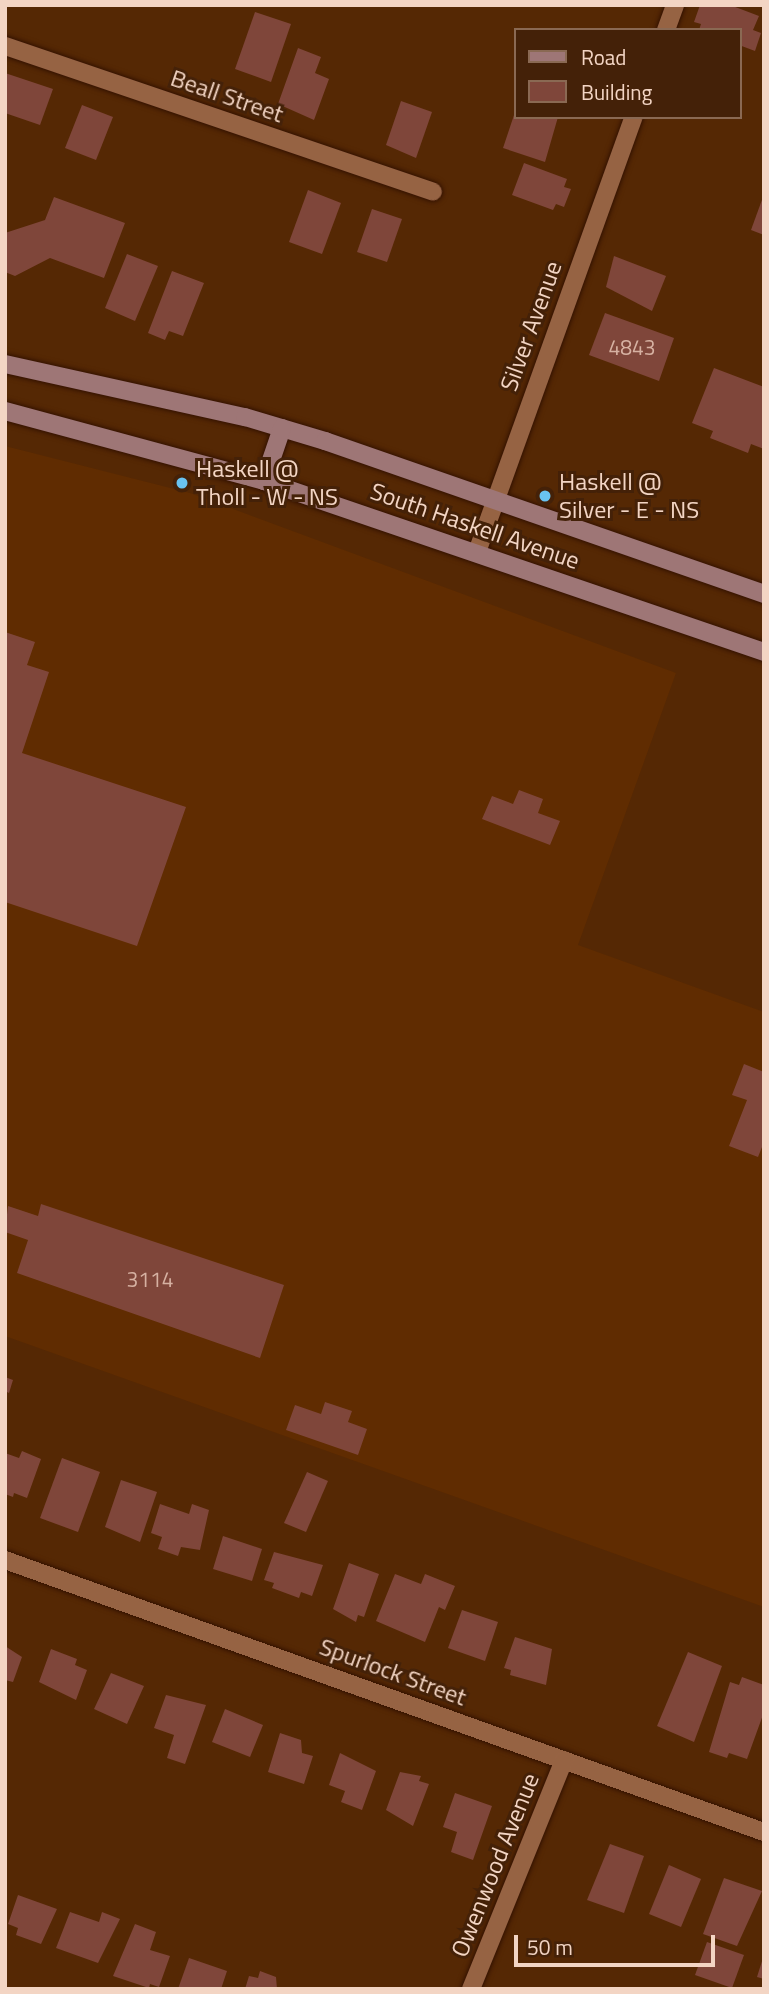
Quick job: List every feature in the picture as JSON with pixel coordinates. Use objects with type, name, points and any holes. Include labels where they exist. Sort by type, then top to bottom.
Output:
[{"type":"main road","name":"South Haskell Avenue","points":[[5,364],[282,428],[764,594]]},
{"type":"main road","name":"South Haskell Avenue","points":[[5,411],[264,481],[764,652]]},
{"type":"main road","points":[[264,481],[282,428]]},
{"type":"street","points":[[667,28],[675,5]]},
{"type":"street","name":"Beall Street","points":[[5,46],[433,192]]},
{"type":"street","name":"Silver Avenue","points":[[477,552],[633,119]]},
{"type":"street","name":"Spurlock Street","points":[[5,1560],[764,1832]]},
{"type":"street","name":"Owenwood Avenue","points":[[471,1989],[564,1760]]},
{"type":"shaded area","points":[[5,446],[190,493],[676,673],[578,945],[764,1012],[764,1607],[5,1336]]},
{"type":"building","points":[[700,5],[730,5],[759,16],[753,30],[761,33],[755,51],[741,46],[741,28],[700,28],[701,24],[694,22]]},
{"type":"building","points":[[255,12],[291,24],[271,82],[235,69]]},
{"type":"building","points":[[298,48],[321,57],[315,73],[329,79],[314,120],[278,104]]},
{"type":"building","points":[[5,73],[53,89],[40,125],[5,113]]},
{"type":"building","points":[[401,101],[432,112],[416,158],[386,145]]},
{"type":"building","points":[[82,105],[113,117],[96,160],[65,148]]},
{"type":"building","points":[[514,115],[514,119],[557,119],[545,162],[503,148]]},
{"type":"building","points":[[524,163],[567,179],[564,187],[571,189],[564,207],[556,204],[553,210],[512,195]]},
{"type":"building","points":[[308,190],[341,203],[322,254],[289,242]]},
{"type":"building","points":[[54,197],[125,223],[104,278],[50,258],[15,276],[5,272],[5,233],[45,220]]},
{"type":"building","points":[[764,197],[764,235],[751,230]]},
{"type":"building","points":[[372,209],[402,219],[387,262],[357,252]]},
{"type":"building","points":[[127,254],[158,266],[135,321],[105,308]]},
{"type":"building","points":[[614,256],[666,276],[652,311],[606,287]]},
{"type":"building","points":[[172,271],[204,283],[183,336],[169,331],[165,340],[148,333]]},
{"type":"building","points":[[605,313],[674,338],[659,381],[589,355]]},
{"type":"building","points":[[714,368],[764,387],[764,449],[751,444],[748,453],[710,438],[713,431],[692,423]]},
{"type":"building","points":[[5,632],[35,642],[27,665],[49,672],[22,753],[186,807],[137,946],[5,902]]},
{"type":"building","points":[[519,790],[543,799],[538,813],[560,821],[550,845],[482,819],[492,796],[513,804]]},
{"type":"building","points":[[744,1064],[764,1072],[764,1142],[758,1157],[729,1146],[747,1100],[732,1095]]},
{"type":"building","points":[[41,1204],[284,1285],[260,1358],[17,1273],[28,1240],[5,1232],[8,1206],[38,1216]]},
{"type":"building","points":[[5,1377],[13,1380],[9,1393],[5,1391]]},
{"type":"building","points":[[325,1402],[352,1411],[348,1422],[367,1429],[358,1455],[286,1430],[295,1405],[321,1414]]},
{"type":"building","points":[[22,1451],[41,1459],[27,1498],[14,1493],[13,1497],[5,1494],[5,1453],[19,1458]]},
{"type":"building","points":[[62,1458],[100,1472],[78,1532],[40,1518]]},
{"type":"building","points":[[307,1472],[328,1481],[306,1532],[284,1523]]},
{"type":"building","points":[[121,1480],[157,1492],[140,1542],[105,1527]]},
{"type":"building","points":[[160,1504],[189,1514],[192,1504],[209,1510],[200,1550],[181,1547],[178,1556],[158,1549],[162,1537],[151,1533]]},
{"type":"building","points":[[223,1536],[262,1549],[252,1581],[213,1569]]},
{"type":"building","points":[[274,1552],[323,1565],[312,1596],[301,1592],[299,1598],[272,1588],[274,1583],[264,1580]]},
{"type":"building","points":[[349,1563],[379,1574],[364,1617],[358,1615],[356,1622],[333,1609]]},
{"type":"building","points":[[395,1574],[421,1584],[425,1574],[455,1586],[445,1610],[439,1607],[425,1642],[376,1621]]},
{"type":"building","points":[[462,1610],[498,1622],[485,1661],[448,1648]]},
{"type":"building","points":[[515,1637],[552,1649],[546,1685],[510,1675],[511,1670],[504,1668]]},
{"type":"building","points":[[5,1646],[22,1657],[13,1682],[5,1680]]},
{"type":"building","points":[[51,1649],[77,1659],[75,1665],[87,1670],[76,1700],[39,1682]]},
{"type":"building","points":[[688,1652],[722,1666],[694,1742],[657,1726]]},
{"type":"building","points":[[111,1673],[144,1686],[127,1724],[94,1709]]},
{"type":"building","points":[[742,1677],[764,1685],[764,1712],[747,1759],[729,1753],[727,1758],[709,1752],[730,1682],[739,1685]]},
{"type":"building","points":[[166,1695],[206,1705],[185,1764],[167,1758],[174,1735],[154,1728]]},
{"type":"building","points":[[225,1709],[263,1725],[250,1757],[212,1742]]},
{"type":"building","points":[[280,1733],[301,1740],[302,1753],[313,1756],[304,1784],[268,1772]]},
{"type":"building","points":[[340,1753],[376,1771],[362,1810],[341,1802],[345,1791],[329,1785]]},
{"type":"building","points":[[400,1772],[421,1776],[419,1781],[429,1784],[413,1826],[386,1810]]},
{"type":"building","points":[[455,1793],[492,1806],[473,1860],[451,1852],[457,1832],[443,1827]]},
{"type":"building","points":[[610,1844],[644,1856],[624,1913],[587,1900]]},
{"type":"building","points":[[669,1865],[701,1879],[681,1927],[649,1914]]},
{"type":"building","points":[[724,1878],[762,1891],[737,1946],[703,1934]]},
{"type":"building","points":[[18,1895],[57,1909],[41,1944],[16,1935],[18,1928],[8,1924]]},
{"type":"building","points":[[70,1912],[99,1922],[102,1912],[120,1919],[98,1963],[56,1948]]},
{"type":"building","points":[[135,1924],[156,1932],[150,1950],[170,1956],[159,1987],[150,1984],[149,1988],[113,1976]]},
{"type":"building","points":[[707,1942],[744,1955],[732,1988],[695,1975]]},
{"type":"building","points":[[189,1958],[227,1971],[221,1989],[178,1989]]},
{"type":"building","points":[[764,1958],[764,1979],[757,1977]]},
{"type":"building","points":[[260,1971],[276,1977],[277,1989],[245,1989],[249,1976],[258,1978]]},
{"type":"place","name":"Haskell @ Tholl - W - NS","points":[[182,483]]},
{"type":"place","name":"Haskell @ Silver - E - NS","points":[[545,496]]}]
